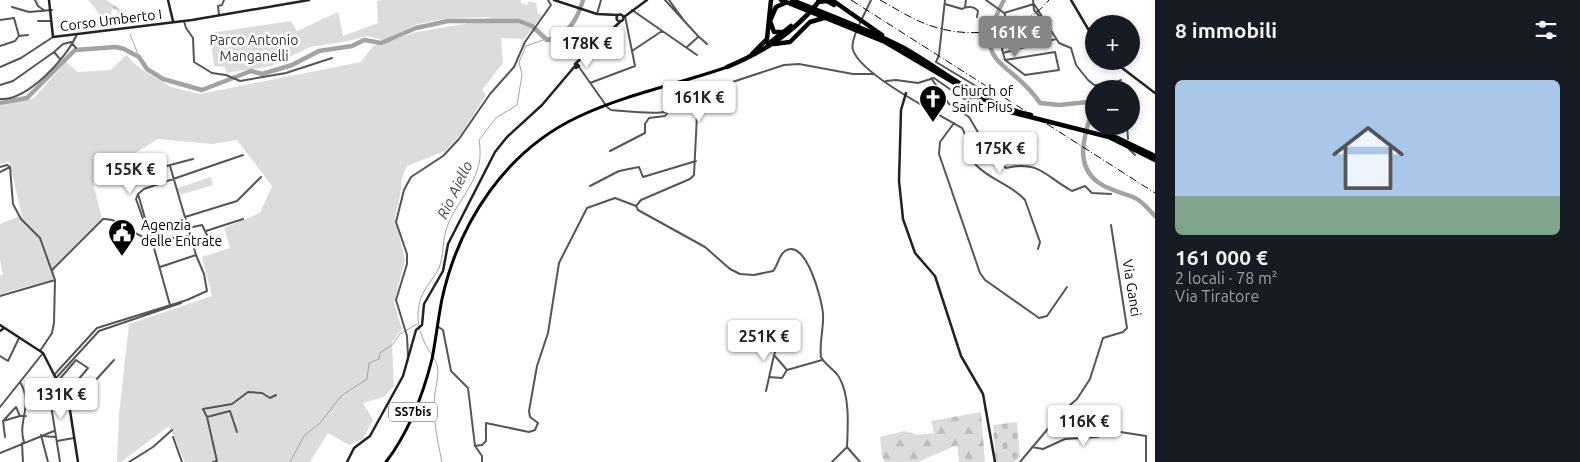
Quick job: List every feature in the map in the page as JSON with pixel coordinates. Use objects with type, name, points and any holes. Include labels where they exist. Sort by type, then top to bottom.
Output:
[{"type":"highway","points":[[781,0],[803,4],[886,39]]},
{"type":"highway","points":[[832,0],[886,39],[1000,108]]},
{"type":"highway","points":[[792,39],[786,41],[784,34],[773,31],[770,17],[777,6],[790,1],[809,11],[893,46],[1000,108],[1130,143],[1155,158]]},
{"type":"highway","points":[[818,1],[831,3],[851,16],[849,21],[843,21]]},
{"type":"highway","name":"SS7bis","points":[[727,67],[774,44],[803,18],[818,1]]},
{"type":"highway","points":[[755,53],[767,40],[770,2]]},
{"type":"highway","points":[[809,11],[812,17],[810,22]]},
{"type":"highway","points":[[774,44],[786,43],[810,22],[821,18],[828,19]]},
{"type":"highway","name":"SS7bis","points":[[755,53],[784,34]]},
{"type":"main road","name":"SS7bis","points":[[386,462],[401,439],[420,398],[432,358],[447,277],[458,243],[491,187],[518,158],[549,133],[579,116],[727,67]]},
{"type":"street","points":[[35,0],[38,6],[45,11]]},
{"type":"street","points":[[49,0],[52,10],[54,37]]},
{"type":"street","points":[[168,0],[173,22]]},
{"type":"street","points":[[219,15],[218,6],[222,5],[224,0]]},
{"type":"street","name":"Corso Umberto I","points":[[0,68],[21,58],[54,37],[184,21],[309,0]]},
{"type":"street","points":[[408,356],[407,336],[396,300],[407,264],[407,254],[396,222],[404,190],[411,176],[443,156],[459,139],[490,94],[514,67],[525,42],[551,5],[548,0]]},
{"type":"street","points":[[554,0],[597,14],[620,18]]},
{"type":"street","points":[[597,14],[601,0]]},
{"type":"street","points":[[347,462],[354,448],[370,436],[403,376],[418,328],[422,324],[424,304],[443,271],[448,244],[495,152],[506,137],[542,105],[577,66],[579,59],[620,18],[647,0]]},
{"type":"street","points":[[665,0],[684,18],[686,24]]},
{"type":"street","points":[[669,0],[686,24],[707,44]]},
{"type":"street","points":[[871,0],[855,35],[852,47],[854,53],[866,68],[890,84],[895,90],[906,93],[962,128],[966,134],[975,164],[990,178],[1020,195],[1025,200],[1040,242],[1038,249]]},
{"type":"street","points":[[945,0],[937,64],[976,86],[978,92]]},
{"type":"street","points":[[965,7],[966,0]]},
{"type":"street","points":[[986,0],[1005,13],[1034,4]]},
{"type":"street","points":[[1033,0],[1034,10]]},
{"type":"street","points":[[1071,0],[1085,24]]},
{"type":"street","points":[[944,4],[950,8],[962,9],[965,7],[976,9],[977,17]]},
{"type":"street","points":[[1034,4],[1056,39],[1061,44],[1071,48],[1074,62],[1088,80]]},
{"type":"street","points":[[12,7],[29,12],[52,10]]},
{"type":"street","points":[[1026,7],[1034,10],[1042,18]]},
{"type":"street","points":[[632,10],[697,55]]},
{"type":"street","points":[[1005,13],[1005,22]]},
{"type":"street","points":[[0,20],[14,18],[19,36]]},
{"type":"street","points":[[590,83],[635,66],[632,51],[620,18]]},
{"type":"street","points":[[38,21],[52,21]]},
{"type":"street","points":[[184,21],[186,28],[194,38],[194,62],[212,74],[232,77],[240,81],[286,73],[332,58]]},
{"type":"street","points":[[1005,60],[1055,52],[1059,70],[1025,75],[1005,60],[1002,49],[1008,40],[1006,33],[1041,23]]},
{"type":"street","points":[[632,51],[662,30]]},
{"type":"street","points":[[0,99],[8,100],[17,97],[32,87],[60,59],[76,35]]},
{"type":"street","points":[[0,46],[14,41],[19,36],[28,36]]},
{"type":"street","points":[[686,47],[698,36]]},
{"type":"street","points":[[1003,53],[1056,39]]},
{"type":"street","points":[[0,85],[13,81],[54,52],[62,44],[70,42],[76,48]]},
{"type":"street","points":[[54,52],[60,59]]},
{"type":"street","points":[[685,108],[693,104],[708,90],[784,65],[799,64],[853,74],[873,74]]},
{"type":"street","points":[[577,66],[606,106],[611,110],[646,113],[695,108]]},
{"type":"street","points":[[1126,70],[1155,93]]},
{"type":"street","points":[[886,81],[896,80],[918,83],[931,78],[937,79],[964,99],[975,98]]},
{"type":"street","points":[[931,78],[949,104],[969,117],[986,146],[1006,168],[1015,164],[1028,165],[1072,191],[1077,191],[1085,186],[1092,193],[1111,194]]},
{"type":"street","points":[[906,93],[901,110],[899,181],[903,218],[915,252],[935,276],[961,356],[983,394],[995,462]]},
{"type":"street","points":[[695,108],[698,100]]},
{"type":"street","points":[[636,206],[641,200],[690,180],[694,175],[697,115],[693,104]]},
{"type":"street","points":[[693,104],[695,108]]},
{"type":"street","points":[[610,151],[645,133],[645,124],[649,118],[666,116],[668,112]]},
{"type":"street","points":[[954,123],[940,142],[939,154],[980,272],[985,280],[1039,318],[1047,316],[1067,287]]},
{"type":"street","points":[[1128,135],[1128,139]]},
{"type":"street","points":[[1129,147],[1135,155]]},
{"type":"street","points":[[151,239],[136,199],[138,194],[144,189],[243,155]]},
{"type":"street","points":[[128,170],[170,166],[193,159]]},
{"type":"street","points":[[590,186],[628,168],[639,167],[643,176],[696,161]]},
{"type":"street","points":[[0,167],[8,166]]},
{"type":"street","points":[[0,172],[8,166]]},
{"type":"street","points":[[0,407],[41,352],[52,333],[54,323],[55,280],[40,238],[21,219],[13,204],[8,166]]},
{"type":"street","points":[[56,378],[98,331],[205,293],[207,288],[204,274],[196,255],[170,166]]},
{"type":"street","points":[[185,217],[237,201],[261,177]]},
{"type":"street","points":[[475,446],[482,445],[486,441],[486,422],[529,432],[535,430],[538,423],[530,416],[529,411],[537,366],[548,333],[559,263],[587,208],[615,198],[636,206],[638,210],[705,247],[730,269],[740,274],[768,274],[776,268],[783,252],[793,250],[798,252],[816,281],[823,313],[820,350],[822,360],[838,376],[843,387],[846,401],[847,447],[860,462]]},
{"type":"street","points":[[52,270],[103,219],[113,219],[143,237],[151,239],[191,236]]},
{"type":"street","points":[[206,231],[243,219]]},
{"type":"street","points":[[188,228],[202,225],[213,248]]},
{"type":"street","name":"Via Ganci","points":[[1020,462],[1062,412],[1077,399],[1090,379],[1104,336],[1123,332],[1127,328],[1128,320],[1118,280],[1117,256],[1114,252],[1116,248],[1111,226]]},
{"type":"street","points":[[154,248],[171,306]]},
{"type":"street","points":[[159,267],[196,255]]},
{"type":"street","points":[[0,296],[55,280]]},
{"type":"street","points":[[0,325],[41,352],[56,378],[69,404],[78,462]]},
{"type":"street","points":[[437,326],[443,330],[451,370],[468,388],[475,446],[482,456],[482,462]]},
{"type":"street","points":[[0,331],[4,328]]},
{"type":"street","points":[[0,356],[8,360],[19,338]]},
{"type":"street","points":[[766,391],[774,355],[780,340]]},
{"type":"street","points":[[774,355],[787,370]]},
{"type":"street","points":[[56,378],[76,360],[88,368],[73,386],[63,391]]},
{"type":"street","points":[[27,407],[69,404],[85,392],[114,360]]},
{"type":"street","points":[[769,377],[782,378],[787,370],[822,360]]},
{"type":"street","points":[[26,395],[44,380],[49,395]]},
{"type":"street","points":[[20,382],[26,395],[27,407],[21,430],[23,462]]},
{"type":"street","points":[[33,390],[35,395]]},
{"type":"street","points":[[213,462],[217,461],[207,417],[203,408],[232,404],[248,392],[262,393],[270,398],[276,395]]},
{"type":"street","points":[[26,395],[55,396],[55,405]]},
{"type":"street","points":[[51,405],[60,462]]},
{"type":"street","points":[[3,421],[16,407],[20,416]]},
{"type":"street","points":[[207,417],[230,411],[237,432]]},
{"type":"street","points":[[3,421],[26,416]]},
{"type":"street","points":[[3,421],[5,437]]},
{"type":"street","points":[[128,462],[153,447],[172,430]]},
{"type":"street","points":[[0,453],[23,442],[54,431]]},
{"type":"street","points":[[1032,447],[1043,449],[1065,439],[1098,437],[1114,431],[1144,435],[1147,438],[1146,462]]},
{"type":"street","points":[[41,435],[55,437]]},
{"type":"street","points":[[41,435],[48,462]]},
{"type":"street","points":[[173,437],[181,462]]},
{"type":"street","points":[[57,441],[74,438]]},
{"type":"street","points":[[832,462],[847,447]]},
{"type":"green space","points":[[88,0],[106,0],[124,12],[125,20],[119,21],[117,11],[112,8],[111,17],[97,24],[98,12]]},
{"type":"green space","name":"Parco Antonio Manganelli","points":[[521,0],[521,3],[527,5],[529,1],[536,3],[538,13],[542,16],[524,39],[501,38],[503,63],[482,90],[486,95],[461,134],[445,151],[407,166],[402,178],[395,217],[405,260],[394,303],[402,329],[392,342],[394,386],[384,397],[363,403],[373,420],[363,439],[349,445],[328,433],[310,462],[185,462],[169,426],[121,462],[117,462],[119,414],[129,324],[212,296],[202,257],[230,248],[224,228],[260,213],[272,186],[237,140],[212,144],[158,139],[109,169],[93,183],[102,218],[55,265],[54,279],[0,294],[0,275],[3,275],[0,259],[0,224],[22,215],[9,161],[0,164],[0,106],[34,98],[66,62],[78,72],[111,70],[126,55],[141,69],[171,87],[200,94],[361,62],[373,46],[417,32],[469,23],[491,17],[443,19],[418,24],[383,40],[367,36],[310,47],[271,66],[226,73],[225,67],[214,66],[210,33],[291,21],[297,31],[338,12],[343,36],[378,23],[377,1]]},
{"type":"green space","points":[[211,177],[213,185],[180,195],[177,188]]},
{"type":"green space","points":[[981,412],[985,462],[959,462],[957,445],[918,462],[885,462],[882,456],[880,437],[904,431],[918,435],[934,433],[931,421]]},
{"type":"green space","points":[[1017,422],[1020,457],[1014,462],[996,462],[993,425]]},
{"type":"waterway","points":[[0,103],[27,98],[75,50],[116,47],[124,49],[139,57],[147,69],[163,79],[202,90],[251,71],[262,74],[292,65],[319,51],[352,46],[364,40],[381,43],[416,28],[448,21],[519,21],[532,26],[547,40],[560,35],[571,26],[583,0]]},
{"type":"waterway","points":[[1004,0],[994,22],[990,38],[991,50],[997,59],[1028,88],[1040,103],[1059,105],[1088,102],[1093,108],[1087,127],[1083,157],[1091,175],[1099,183],[1112,190],[1138,199],[1155,216]]},
{"type":"waterway","points":[[130,34],[139,57]]},
{"type":"waterway","name":"Rio Aiello","points":[[432,355],[424,342],[419,328],[418,313],[421,298],[439,268],[447,227],[475,176],[479,165],[479,140],[496,118],[517,105],[522,75],[519,62],[526,46],[546,39]]},
{"type":"waterway","points":[[290,462],[304,436],[321,422],[341,396],[367,379],[369,363],[379,359],[380,353],[393,344],[400,334],[417,324]]},
{"type":"waterway","name":"Rio Aiello","points":[[434,358],[438,370],[434,401],[435,419],[442,462]]},
{"type":"railway","points":[[851,0],[1027,112]]},
{"type":"railway","points":[[880,0],[916,20],[937,28],[972,33],[989,32],[1022,22],[1037,12],[1049,0]]},
{"type":"railway","points":[[1047,124],[1155,193]]},
{"type":"place","name":"Church of Saint Pius","points":[[933,123]]},
{"type":"place","name":"Agenzia delle Entrate","points":[[122,257]]}]
